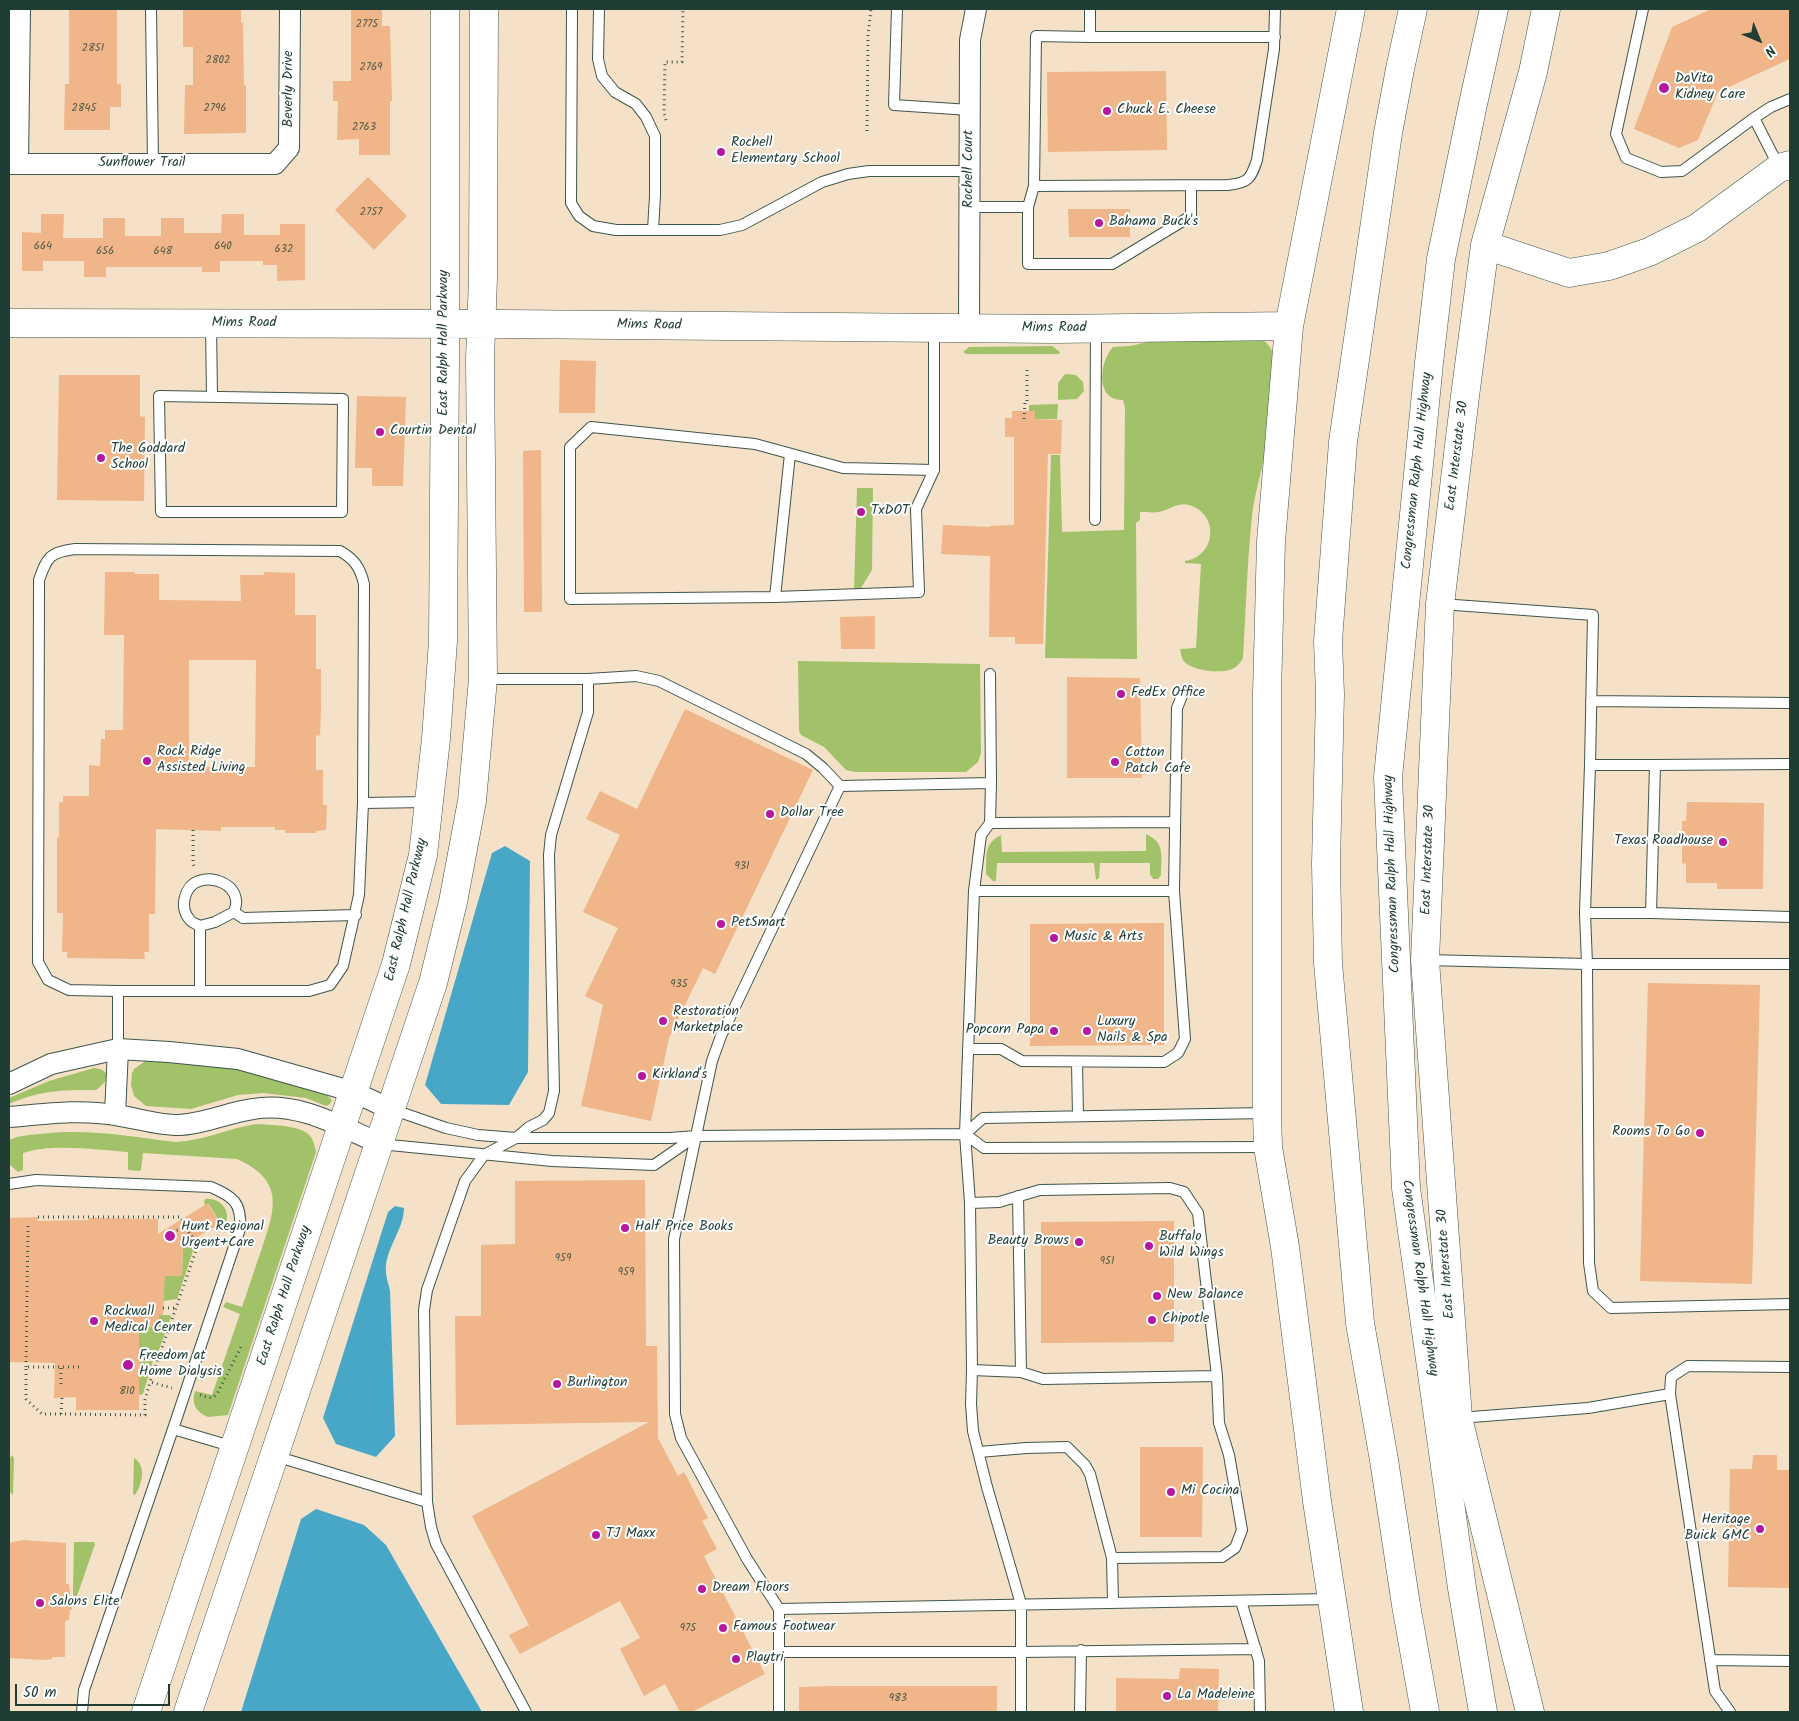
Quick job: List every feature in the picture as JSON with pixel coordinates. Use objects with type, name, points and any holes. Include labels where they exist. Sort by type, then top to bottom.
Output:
[{"type":"main road","name":"East Ralph Hall Parkway","points":[[146,1712],[396,964],[423,855],[436,739],[443,641],[445,9]]},
{"type":"main road","points":[[188,1712],[432,983],[453,902],[472,801],[483,679],[480,369],[482,325],[484,9]]},
{"type":"main road","points":[[1349,1712],[1317,1500],[1285,1247],[1268,1147],[1267,694],[1271,541],[1289,326],[1351,9]]},
{"type":"main road","points":[[1412,9],[1388,133],[1342,442],[1328,641],[1330,694],[1326,864],[1328,963],[1360,1322],[1425,1712]]},
{"type":"main road","name":"Congressman Ralph Hall Highway","points":[[1483,1712],[1462,1588],[1406,1188],[1388,777],[1441,259],[1472,104],[1494,9]]},
{"type":"main road","points":[[1429,363],[1455,276],[1488,86],[1509,9]]},
{"type":"main road","name":"East Interstate 30","points":[[1530,1712],[1458,1418],[1425,960],[1440,604],[1465,396],[1485,245],[1534,72],[1546,9]]},
{"type":"main road","points":[[1485,245],[1569,273],[1609,266],[1649,252],[1697,228],[1785,167]]},
{"type":"main road","name":"Mims Road","points":[[9,323],[968,329],[1289,326]]},
{"type":"main road","points":[[1406,1604],[1416,1712]]},
{"type":"street","points":[[14,164],[20,9]]},
{"type":"street","name":"Beverly Drive","points":[[275,164],[290,148],[290,9]]},
{"type":"street","name":"Rochell Court","points":[[968,329],[970,40],[976,9]]},
{"type":"street","name":"Sunflower Trail","points":[[14,164],[275,164]]},
{"type":"street","points":[[9,1084],[51,1064],[118,1049],[169,1052],[238,1059],[354,1092],[390,1109]]},
{"type":"street","points":[[115,1115],[118,1049]]},
{"type":"street","points":[[9,1117],[72,1110],[115,1115],[156,1124],[189,1125],[255,1108],[292,1108],[323,1118],[379,1144]]},
{"type":"lane","points":[[151,9],[153,164]]},
{"type":"lane","points":[[572,9],[571,203],[579,216],[593,226],[616,230],[720,230],[742,225],[822,182],[848,174],[869,171],[970,171]]},
{"type":"lane","points":[[599,9],[598,59],[602,76],[615,92],[636,104],[646,117],[655,136],[653,230]]},
{"type":"lane","points":[[897,9],[894,104],[970,110]]},
{"type":"lane","points":[[1090,9],[1090,36]]},
{"type":"lane","points":[[1034,186],[1191,186],[1240,184],[1251,177],[1257,160],[1274,49],[1275,9]]},
{"type":"lane","points":[[1643,9],[1616,134],[1626,158],[1662,172],[1682,171],[1754,118],[1771,107],[1790,99]]},
{"type":"lane","points":[[1191,186],[1191,216],[1112,264],[1028,264],[1028,207],[1034,186],[1036,36],[1275,37]]},
{"type":"lane","points":[[1754,118],[1785,167]]},
{"type":"lane","points":[[970,207],[1028,207]]},
{"type":"lane","points":[[211,324],[212,396]]},
{"type":"lane","points":[[934,328],[934,470],[916,509],[919,592],[776,597],[570,599],[570,446],[591,427],[755,444],[843,468],[934,470]]},
{"type":"lane","points":[[1095,520],[1096,329]]},
{"type":"lane","points":[[159,396],[212,396],[343,400],[342,512],[161,512],[159,396]]},
{"type":"lane","points":[[776,597],[790,454]]},
{"type":"lane","points":[[75,549],[340,551],[351,558],[362,573],[364,584],[362,803],[361,867],[356,915],[344,966],[330,985],[309,991],[118,991],[69,990],[48,980],[38,962],[39,580],[45,562],[57,551],[75,549]]},
{"type":"lane","points":[[1440,604],[1593,615],[1585,913],[1589,1263],[1593,1291],[1611,1308],[1790,1304]]},
{"type":"lane","points":[[990,674],[990,823],[981,835],[974,891],[965,1134],[970,1203],[971,1404],[973,1431],[978,1452],[1021,1604],[1021,1712]]},
{"type":"lane","points":[[483,679],[588,679],[636,676],[659,681],[806,754],[840,786],[991,783]]},
{"type":"lane","points":[[526,1712],[436,1544],[431,1527],[426,1502],[424,1310],[427,1290],[465,1181],[484,1155],[516,1138],[529,1127],[544,1120],[549,1113],[554,1091],[551,835],[588,712],[588,679]]},
{"type":"lane","points":[[968,1049],[1001,1049],[1022,1061],[1164,1062],[1178,1053],[1185,1039],[1174,891],[1175,822],[1177,708],[1184,691]]},
{"type":"lane","points":[[1591,701],[1790,703]]},
{"type":"lane","points":[[1590,765],[1790,764]]},
{"type":"lane","points":[[1651,913],[1655,765]]},
{"type":"lane","points":[[779,1712],[779,1609],[747,1560],[680,1438],[675,1414],[674,1239],[712,1061],[721,1036],[840,786]]},
{"type":"lane","points":[[362,803],[429,802]]},
{"type":"lane","points":[[990,823],[1175,822]]},
{"type":"lane","points":[[211,879],[223,882],[232,890],[237,901],[234,912],[215,922],[200,926],[190,921],[184,909],[184,896],[191,886],[199,881],[211,879]]},
{"type":"lane","points":[[974,891],[1174,891]]},
{"type":"lane","points":[[234,912],[243,918],[356,915]]},
{"type":"lane","points":[[1585,913],[1790,917]]},
{"type":"lane","points":[[200,926],[200,991]]},
{"type":"lane","points":[[1425,960],[1587,964],[1790,964]]},
{"type":"lane","points":[[118,991],[118,1049]]},
{"type":"lane","points":[[1077,1062],[1078,1116]]},
{"type":"lane","points":[[390,1109],[446,1128],[478,1135],[516,1138],[965,1134],[984,1148],[1268,1147]]},
{"type":"lane","points":[[965,1134],[983,1118],[1267,1114]]},
{"type":"lane","points":[[379,1144],[552,1161],[654,1165],[696,1136]]},
{"type":"lane","points":[[9,1184],[36,1180],[211,1187],[229,1195],[237,1205],[241,1216],[240,1229],[84,1690],[82,1712]]},
{"type":"lane","points":[[970,1203],[999,1202],[1040,1190],[1170,1188],[1184,1192],[1198,1213],[1217,1376],[1218,1422],[1229,1456],[1242,1530],[1235,1548],[1222,1557],[1112,1558]]},
{"type":"lane","points":[[1018,1196],[1021,1372]]},
{"type":"lane","points":[[1730,1712],[1715,1691],[1670,1394],[1671,1377],[1688,1366],[1790,1367]]},
{"type":"lane","points":[[972,1370],[1021,1372],[1043,1379],[1217,1376]]},
{"type":"lane","points":[[1458,1418],[1588,1408],[1670,1394]]},
{"type":"lane","points":[[173,1429],[235,1447]]},
{"type":"lane","points":[[978,1452],[1067,1447],[1085,1464],[1090,1474],[1112,1558],[1114,1602]]},
{"type":"lane","points":[[275,1456],[426,1502]]},
{"type":"lane","points":[[779,1609],[1333,1599]]},
{"type":"lane","points":[[1241,1602],[1259,1660],[1260,1712]]},
{"type":"lane","points":[[779,1652],[1022,1652],[1256,1649]]},
{"type":"lane","points":[[1080,1712],[1081,1650]]},
{"type":"lane","points":[[1710,1660],[1790,1661]]},
{"type":"path","points":[[668,127],[664,113],[665,62],[682,62],[683,9]]},
{"type":"path","points":[[867,131],[868,36],[871,9]]},
{"type":"path","points":[[1024,419],[1024,402],[1027,402],[1027,366]]},
{"type":"path","points":[[193,830],[193,864],[199,881]]},
{"type":"path","points":[[28,1226],[26,1399],[42,1414],[145,1415],[145,1400],[150,1382],[199,1242],[190,1235],[180,1217],[38,1217]]},
{"type":"path","points":[[165,1238],[171,1231],[187,1229]]},
{"type":"path","points":[[163,1308],[176,1308]]},
{"type":"path","points":[[150,1382],[209,1398],[214,1397],[243,1343]]},
{"type":"path","points":[[139,1358],[159,1358]]},
{"type":"path","points":[[26,1367],[81,1367]]},
{"type":"path","points":[[61,1367],[61,1384]]},
{"type":"path","points":[[61,1414],[62,1398]]},
{"type":"green space","points":[[1223,325],[1257,336],[1263,340],[1272,351],[1276,368],[1274,410],[1252,517],[1243,658],[1234,668],[1221,671],[1192,667],[1182,659],[1180,649],[1196,648],[1201,564],[1185,563],[1185,561],[1195,558],[1203,552],[1208,544],[1210,535],[1210,526],[1206,517],[1199,510],[1185,504],[1159,512],[1140,512],[1140,520],[1136,523],[1137,659],[1045,658],[1051,455],[1060,455],[1062,532],[1124,530],[1125,408],[1123,400],[1114,399],[1104,388],[1102,380],[1103,371],[1108,354],[1113,347],[1130,346]]},
{"type":"green space","points":[[1052,346],[1060,352],[1059,354],[966,354],[963,352],[969,347]]},
{"type":"green space","points":[[1065,374],[1076,375],[1083,382],[1084,391],[1077,399],[1058,400],[1058,383]]},
{"type":"green space","points":[[1058,404],[1057,419],[1035,419],[1035,411],[1029,411],[1029,405]]},
{"type":"green space","points":[[857,488],[873,488],[872,570],[861,588],[854,591]]},
{"type":"green space","points":[[798,661],[980,664],[981,753],[978,762],[966,772],[855,772],[846,770],[824,747],[801,735],[799,731]]},
{"type":"green space","points":[[1146,834],[1160,846],[1162,856],[1161,875],[1158,879],[1153,879],[1150,874],[1150,863],[1100,863],[1099,878],[1096,880],[1094,863],[997,863],[996,881],[993,881],[986,874],[987,851],[991,842],[1001,835],[1002,852],[1146,851]]},
{"type":"green space","points":[[147,1060],[241,1068],[293,1083],[328,1096],[332,1100],[326,1106],[306,1098],[263,1093],[238,1095],[191,1109],[146,1106],[134,1096],[131,1085],[134,1069]]},
{"type":"green space","points":[[94,1068],[104,1071],[107,1077],[96,1090],[42,1093],[9,1104],[9,1098],[49,1081]]},
{"type":"green space","points":[[256,1124],[284,1126],[303,1131],[311,1137],[316,1152],[228,1415],[208,1417],[200,1413],[194,1404],[195,1391],[212,1395],[240,1314],[223,1307],[226,1302],[242,1307],[267,1234],[273,1208],[269,1186],[263,1176],[252,1167],[237,1159],[143,1153],[141,1170],[139,1171],[128,1170],[128,1152],[61,1148],[47,1148],[23,1153],[23,1170],[18,1172],[9,1164],[9,1140],[27,1135],[56,1132],[90,1132],[176,1142]]},
{"type":"green space","points":[[205,1199],[216,1200],[224,1207],[227,1216],[224,1227],[221,1228],[217,1225],[220,1223],[209,1204],[205,1205]]},
{"type":"green space","points":[[183,1242],[194,1248],[177,1299],[163,1301],[150,1276],[182,1276]]},
{"type":"green space","points":[[159,1315],[170,1315],[171,1317],[157,1355],[139,1355],[139,1326],[158,1327]]},
{"type":"green space","points":[[153,1361],[143,1394],[139,1395],[139,1362]]},
{"type":"green space","points":[[12,1455],[14,1458],[13,1495],[9,1491],[9,1460]]},
{"type":"green space","points":[[134,1458],[138,1461],[142,1471],[140,1486],[135,1495],[133,1494]]},
{"type":"green space","points":[[74,1542],[94,1542],[95,1544],[77,1596],[75,1597],[73,1595]]},
{"type":"water","points":[[505,846],[530,861],[528,1072],[509,1105],[441,1104],[425,1085],[492,853]]},
{"type":"water","points":[[395,1206],[404,1208],[403,1216],[388,1256],[386,1277],[390,1291],[395,1436],[376,1457],[336,1444],[323,1418],[388,1212]]},
{"type":"water","points":[[316,1509],[364,1525],[386,1545],[482,1712],[241,1712],[301,1519]]},
{"type":"building","points":[[69,9],[117,9],[117,84],[121,84],[121,107],[110,107],[110,130],[64,130],[65,84],[69,84]]},
{"type":"building","points":[[183,9],[241,9],[244,85],[246,85],[246,133],[184,134],[185,85],[193,85],[193,47],[183,47]]},
{"type":"building","points":[[351,9],[382,9],[382,26],[390,26],[392,101],[390,101],[390,155],[359,155],[359,139],[337,140],[338,101],[333,101],[333,81],[351,81]]},
{"type":"building","points":[[1711,9],[1790,9],[1790,59],[1718,92],[1698,140],[1679,148],[1634,129],[1672,27]]},
{"type":"building","name":"Chuck E. Cheese","points":[[1166,71],[1167,150],[1048,152],[1047,72]]},
{"type":"building","points":[[368,177],[407,216],[374,250],[335,210]]},
{"type":"building","name":"Bahama Buck's","points":[[1068,209],[1130,209],[1130,237],[1069,237]]},
{"type":"building","points":[[41,214],[64,214],[63,238],[103,238],[103,218],[125,218],[125,236],[161,236],[161,218],[184,218],[184,233],[221,233],[222,214],[244,214],[244,235],[280,235],[280,224],[305,224],[305,280],[277,281],[277,265],[263,265],[263,261],[220,261],[220,272],[202,272],[202,267],[106,267],[106,277],[84,277],[84,261],[43,261],[43,271],[22,271],[22,232],[41,233]]},
{"type":"building","points":[[560,360],[596,361],[595,413],[559,413]]},
{"type":"building","name":"The Goddard School","points":[[59,375],[140,375],[140,416],[145,417],[144,501],[57,500]]},
{"type":"building","name":"Courtin Dental","points":[[357,396],[406,397],[403,486],[372,486],[372,468],[355,468]]},
{"type":"building","points":[[1012,411],[1035,411],[1035,419],[1062,420],[1061,454],[1048,454],[1043,644],[1015,644],[1015,637],[989,637],[990,556],[941,554],[943,525],[990,527],[1014,525],[1014,437],[1005,437],[1005,418],[1012,418]]},
{"type":"building","points":[[541,450],[542,612],[524,612],[523,451]]},
{"type":"building","name":"Rock Ridge Assisted Living","points":[[105,572],[159,574],[159,600],[241,601],[240,575],[264,575],[264,572],[295,573],[295,615],[316,615],[316,669],[321,669],[321,708],[320,736],[316,735],[316,770],[323,770],[323,805],[327,805],[326,830],[316,831],[316,833],[285,833],[285,830],[275,830],[275,827],[221,827],[221,831],[156,829],[155,914],[149,914],[149,952],[144,952],[145,959],[67,958],[67,952],[62,952],[63,913],[57,913],[59,802],[63,802],[63,796],[89,796],[89,765],[100,766],[101,739],[105,739],[105,730],[123,730],[124,635],[104,635]],"holes":[[[189,660],[256,660],[255,767],[189,767]]]},
{"type":"building","points":[[875,616],[875,649],[841,649],[840,617]]},
{"type":"building","points":[[1067,677],[1140,678],[1142,778],[1067,778]]},
{"type":"building","points":[[685,709],[813,770],[715,974],[703,968],[669,1038],[651,1121],[581,1106],[603,1005],[585,996],[618,928],[583,912],[620,835],[586,819],[600,791],[637,809]]},
{"type":"building","name":"Texas Roadhouse","points":[[1687,802],[1764,803],[1763,889],[1717,889],[1717,883],[1686,883],[1686,863],[1682,864],[1682,821],[1686,821]]},
{"type":"building","points":[[1164,923],[1164,1045],[1030,1046],[1030,924]]},
{"type":"building","name":"Rooms To Go","points":[[1648,983],[1760,985],[1752,1284],[1640,1281]]},
{"type":"building","points":[[645,1180],[646,1346],[657,1346],[658,1438],[678,1476],[684,1472],[708,1518],[702,1521],[717,1549],[704,1556],[765,1674],[692,1712],[680,1712],[665,1684],[644,1696],[620,1649],[640,1638],[620,1601],[520,1654],[509,1635],[529,1625],[472,1516],[649,1422],[456,1425],[455,1316],[481,1316],[481,1245],[515,1244],[515,1181]]},
{"type":"building","name":"Rockwall Medical Center","points":[[208,1203],[220,1224],[188,1242],[183,1242],[182,1276],[165,1276],[163,1315],[159,1315],[158,1327],[139,1326],[139,1410],[76,1410],[76,1397],[54,1398],[55,1363],[9,1362],[9,1218],[38,1217],[37,1221],[89,1220],[89,1218],[158,1219],[158,1234]]},
{"type":"building","points":[[1174,1221],[1174,1342],[1041,1343],[1041,1222]]},
{"type":"building","name":"Mi Cocina","points":[[1140,1447],[1203,1447],[1202,1537],[1140,1537]]},
{"type":"building","name":"Heritage Buick GMC","points":[[1753,1455],[1777,1455],[1777,1470],[1790,1470],[1790,1588],[1728,1587],[1730,1469],[1752,1469]]},
{"type":"building","name":"Salons Elite","points":[[22,1540],[66,1543],[66,1584],[69,1584],[72,1610],[70,1610],[69,1620],[65,1621],[65,1657],[52,1657],[52,1659],[44,1660],[9,1658],[9,1543]]},
{"type":"building","name":"La Madeleine","points":[[1180,1668],[1219,1669],[1218,1712],[1116,1712],[1116,1678],[1179,1679]]},
{"type":"building","points":[[997,1686],[997,1712],[799,1712],[799,1687]]},
{"type":"place","name":"DaVita Kidney Care","points":[[1664,88]]},
{"type":"place","name":"Chuck E. Cheese","points":[[1107,111]]},
{"type":"place","name":"Rochell Elementary School","points":[[721,152]]},
{"type":"place","name":"Bahama Buck's","points":[[1099,223]]},
{"type":"place","name":"Courtin Dental","points":[[380,432]]},
{"type":"place","name":"The Goddard School","points":[[101,458]]},
{"type":"place","name":"TxDOT","points":[[861,512]]},
{"type":"place","name":"FedEx Office","points":[[1121,694]]},
{"type":"place","name":"Rock Ridge Assisted Living","points":[[147,761]]},
{"type":"place","name":"Cotton Patch Cafe","points":[[1115,762]]},
{"type":"place","name":"Dollar Tree","points":[[770,814]]},
{"type":"place","name":"Texas Roadhouse","points":[[1723,842]]},
{"type":"place","name":"PetSmart","points":[[721,924]]},
{"type":"place","name":"Music & Arts","points":[[1054,938]]},
{"type":"place","name":"Restoration Marketplace","points":[[663,1021]]},
{"type":"place","name":"Popcorn Papa","points":[[1054,1031]]},
{"type":"place","name":"Luxury Nails & Spa","points":[[1087,1031]]},
{"type":"place","name":"Kirkland's","points":[[642,1076]]},
{"type":"place","name":"Rooms To Go","points":[[1700,1133]]},
{"type":"place","name":"Half Price Books","points":[[625,1228]]},
{"type":"place","name":"Hunt Regional Urgent+Care","points":[[170,1236]]},
{"type":"place","name":"Beauty Brows","points":[[1079,1242]]},
{"type":"place","name":"Buffalo Wild Wings","points":[[1149,1246]]},
{"type":"place","name":"New Balance","points":[[1157,1296]]},
{"type":"place","name":"Chipotle","points":[[1152,1320]]},
{"type":"place","name":"Rockwall Medical Center","points":[[94,1321]]},
{"type":"place","name":"Freedom at Home Dialysis","points":[[128,1365]]},
{"type":"place","name":"Burlington","points":[[557,1384]]},
{"type":"place","name":"Mi Cocina","points":[[1171,1492]]},
{"type":"place","name":"Heritage Buick GMC","points":[[1760,1529]]},
{"type":"place","name":"TJ Maxx","points":[[596,1535]]},
{"type":"place","name":"Dream Floors","points":[[702,1589]]},
{"type":"place","name":"Salons Elite","points":[[40,1603]]},
{"type":"place","name":"Famous Footwear","points":[[723,1628]]},
{"type":"place","name":"Playtri","points":[[736,1659]]},
{"type":"place","name":"La Madeleine","points":[[1167,1696]]}]
